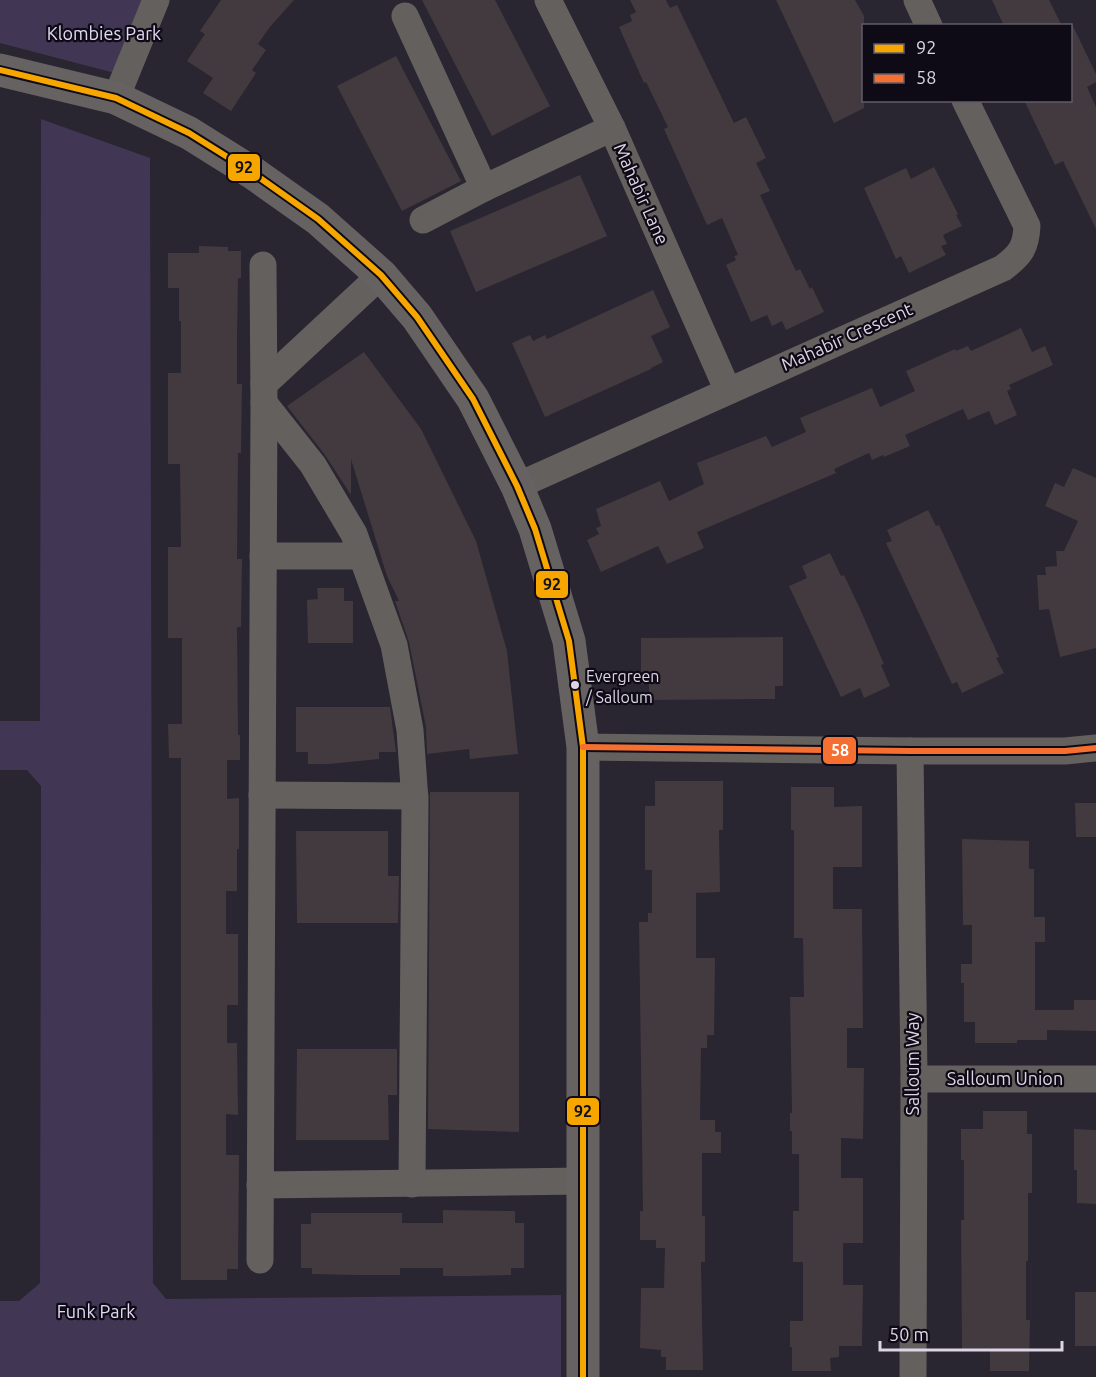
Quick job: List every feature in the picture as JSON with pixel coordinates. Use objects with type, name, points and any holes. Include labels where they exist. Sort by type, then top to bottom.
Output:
[{"type":"street","points":[[116,98],[156,0]]},
{"type":"street","name":"Mahabir Lane","points":[[549,0],[612,128],[728,391]]},
{"type":"street","points":[[917,0],[928,24]]},
{"type":"street","points":[[405,16],[484,188]]},
{"type":"street","points":[[0,70],[116,98],[189,133],[270,184],[318,219],[381,275],[417,317],[468,390],[518,486],[535,528],[569,641],[583,747],[584,1377]]},
{"type":"street","name":"Mahabir Crescent","points":[[518,486],[1003,268],[1017,257],[1026,242],[1027,226],[966,102]]},
{"type":"street","points":[[423,220],[484,188],[612,128]]},
{"type":"street","points":[[260,1260],[263,265]]},
{"type":"street","points":[[264,394],[381,275]]},
{"type":"street","points":[[264,394],[313,465],[354,534],[394,645],[410,730],[415,796],[412,1184]]},
{"type":"street","points":[[263,556],[362,556]]},
{"type":"street","points":[[583,747],[910,751],[1065,751],[1096,748]]},
{"type":"street","name":"Salloum Way","points":[[910,751],[914,1079],[913,1377]]},
{"type":"street","points":[[262,795],[415,796]]},
{"type":"street","name":"Salloum Union","points":[[914,1079],[1096,1079]]},
{"type":"street","points":[[260,1185],[583,1181]]},
{"type":"green space","name":"Klombies Park","points":[[0,0],[143,0],[126,76],[0,43]]},
{"type":"green space","name":"Funk Park","points":[[41,119],[150,158],[153,1283],[166,1299],[561,1295],[561,1377],[0,1377],[0,1301],[19,1301],[40,1283],[41,786],[27,770],[0,770],[0,721],[40,721]]},
{"type":"building","points":[[221,0],[294,0],[258,44],[266,50],[252,70],[256,73],[231,111],[203,93],[213,78],[187,61],[205,34],[200,31]]},
{"type":"building","points":[[422,0],[495,0],[550,106],[492,136]]},
{"type":"building","points":[[630,0],[666,0],[670,8],[677,5],[734,123],[746,117],[766,158],[756,163],[770,191],[760,195],[796,271],[800,269],[824,312],[786,330],[782,321],[772,326],[767,315],[751,322],[726,265],[736,260],[734,256],[738,255],[722,218],[707,225],[664,129],[668,127],[646,82],[644,83],[619,27],[632,21],[630,15],[636,12]]},
{"type":"building","points":[[776,0],[855,0],[864,16],[864,24],[862,24],[862,102],[864,102],[864,108],[834,123]]},
{"type":"building","points":[[992,0],[1049,0],[1061,24],[1003,24]]},
{"type":"building","points":[[1072,24],[1096,74],[1096,82],[1087,87],[1096,107],[1096,229],[1063,161],[1055,165],[1025,102],[1072,102]]},
{"type":"building","points":[[396,56],[461,181],[402,211],[337,86]]},
{"type":"building","points":[[934,167],[962,226],[943,235],[947,244],[941,246],[946,255],[909,273],[901,256],[896,259],[864,188],[906,168],[911,179]]},
{"type":"building","points":[[580,175],[607,236],[476,292],[450,231]]},
{"type":"building","points":[[199,246],[228,247],[228,251],[241,251],[237,338],[237,384],[242,384],[241,453],[238,453],[237,559],[242,559],[241,627],[237,627],[240,760],[227,760],[227,799],[239,798],[239,849],[237,849],[237,891],[226,891],[226,934],[238,934],[238,1005],[227,1005],[227,1043],[237,1043],[238,1115],[226,1114],[226,1155],[239,1155],[238,1269],[227,1269],[227,1280],[181,1280],[181,758],[169,758],[168,724],[182,724],[182,638],[168,638],[168,547],[181,547],[180,464],[168,464],[168,373],[181,373],[181,321],[179,321],[179,288],[168,288],[168,253],[199,253]]},
{"type":"building","points":[[653,290],[670,327],[651,336],[663,362],[545,417],[512,343],[530,335],[533,341],[545,335],[547,339]]},
{"type":"building","points":[[1021,328],[1032,352],[1045,346],[1053,365],[1009,385],[1011,389],[1007,391],[1017,415],[995,425],[989,411],[968,420],[963,409],[905,435],[910,446],[872,460],[869,453],[834,469],[836,473],[697,532],[704,548],[667,564],[658,546],[601,572],[587,540],[599,534],[596,528],[601,526],[596,509],[660,481],[669,501],[704,484],[697,463],[766,436],[772,447],[806,432],[800,418],[872,388],[880,407],[915,391],[906,371],[955,349],[956,351],[968,346],[971,351]]},
{"type":"building","points":[[364,352],[421,429],[476,541],[507,651],[518,754],[470,759],[469,749],[427,754],[426,727],[409,642],[395,601],[399,601],[387,576],[351,459],[351,495],[325,455],[287,406]]},
{"type":"building","points":[[1073,468],[1096,478],[1096,648],[1060,657],[1049,609],[1039,610],[1037,575],[1046,575],[1045,567],[1057,566],[1056,551],[1064,551],[1078,521],[1045,506],[1055,483],[1064,487]]},
{"type":"building","points":[[928,510],[936,526],[939,525],[999,657],[996,658],[1004,673],[962,693],[957,682],[952,684],[886,543],[892,541],[887,530]]},
{"type":"building","points":[[830,553],[841,576],[844,575],[861,611],[884,664],[881,665],[890,686],[864,698],[860,688],[841,697],[789,586],[807,578],[802,566]]},
{"type":"building","points":[[317,588],[344,588],[344,601],[353,601],[353,643],[308,643],[307,600],[318,599]]},
{"type":"building","points":[[783,637],[783,686],[775,686],[775,699],[649,700],[649,684],[641,684],[641,638]]},
{"type":"building","points":[[296,707],[390,707],[396,752],[379,752],[379,759],[308,764],[308,752],[296,752]]},
{"type":"building","points":[[655,781],[723,781],[723,830],[719,830],[720,892],[696,893],[696,958],[715,958],[714,1035],[707,1035],[707,1048],[701,1048],[700,1120],[715,1120],[715,1132],[721,1132],[721,1153],[702,1153],[702,1216],[705,1216],[705,1262],[701,1262],[703,1370],[666,1370],[666,1357],[661,1357],[661,1350],[640,1348],[641,1288],[664,1288],[665,1248],[656,1248],[656,1240],[640,1240],[640,1211],[643,1211],[639,922],[648,922],[648,913],[652,913],[652,870],[645,870],[645,806],[655,806]]},
{"type":"building","points":[[791,787],[834,787],[834,807],[862,806],[862,867],[833,867],[833,909],[862,909],[863,1028],[847,1028],[847,1068],[864,1068],[863,1139],[841,1138],[841,1178],[863,1178],[863,1243],[843,1243],[843,1285],[863,1285],[862,1346],[839,1346],[839,1357],[830,1358],[831,1371],[792,1371],[792,1347],[790,1347],[790,1321],[803,1321],[803,1262],[793,1262],[793,1211],[799,1211],[799,1154],[792,1154],[792,1131],[790,1131],[790,1113],[792,1113],[790,997],[804,997],[803,938],[794,938],[794,830],[791,830]]},
{"type":"building","points":[[430,792],[519,792],[519,1132],[428,1129]]},
{"type":"building","points":[[1075,803],[1096,803],[1096,837],[1076,837]]},
{"type":"building","points":[[296,831],[388,831],[388,876],[399,876],[398,923],[297,923]]},
{"type":"building","points":[[962,839],[1029,841],[1029,869],[1034,869],[1034,917],[1045,917],[1045,942],[1035,942],[1035,1010],[1074,1010],[1074,1000],[1096,1000],[1096,1031],[1047,1030],[1047,1040],[975,1043],[975,1022],[964,1022],[964,983],[961,983],[961,964],[972,964],[972,925],[963,925]]},
{"type":"building","points":[[297,1049],[397,1049],[397,1095],[388,1095],[389,1140],[296,1140]]},
{"type":"building","points":[[983,1111],[1027,1111],[1027,1134],[1032,1134],[1032,1193],[1028,1193],[1028,1261],[1026,1261],[1026,1320],[1030,1320],[1029,1371],[990,1371],[990,1349],[962,1349],[961,1220],[964,1220],[964,1160],[961,1160],[961,1129],[983,1129]]},
{"type":"building","points":[[1074,1129],[1096,1130],[1096,1204],[1077,1203]]},
{"type":"building","points":[[443,1210],[515,1211],[515,1223],[524,1223],[524,1268],[511,1268],[511,1275],[443,1276],[443,1268],[400,1268],[400,1275],[356,1275],[312,1274],[312,1268],[301,1268],[301,1224],[311,1224],[311,1213],[402,1213],[402,1223],[443,1223]]},
{"type":"building","points":[[1075,1292],[1096,1292],[1096,1346],[1075,1346]]},
{"type":"transit line","name":"92","points":[[0,70],[116,98],[189,133],[253,173],[318,219],[381,275],[417,317],[473,399],[517,486],[535,529],[569,641],[583,747],[583,1377]]},
{"type":"transit line","name":"58","points":[[583,747],[910,751],[1065,751],[1096,748]]},
{"type":"place","name":"Evergreen / Salloum","points":[[575,685]]}]
